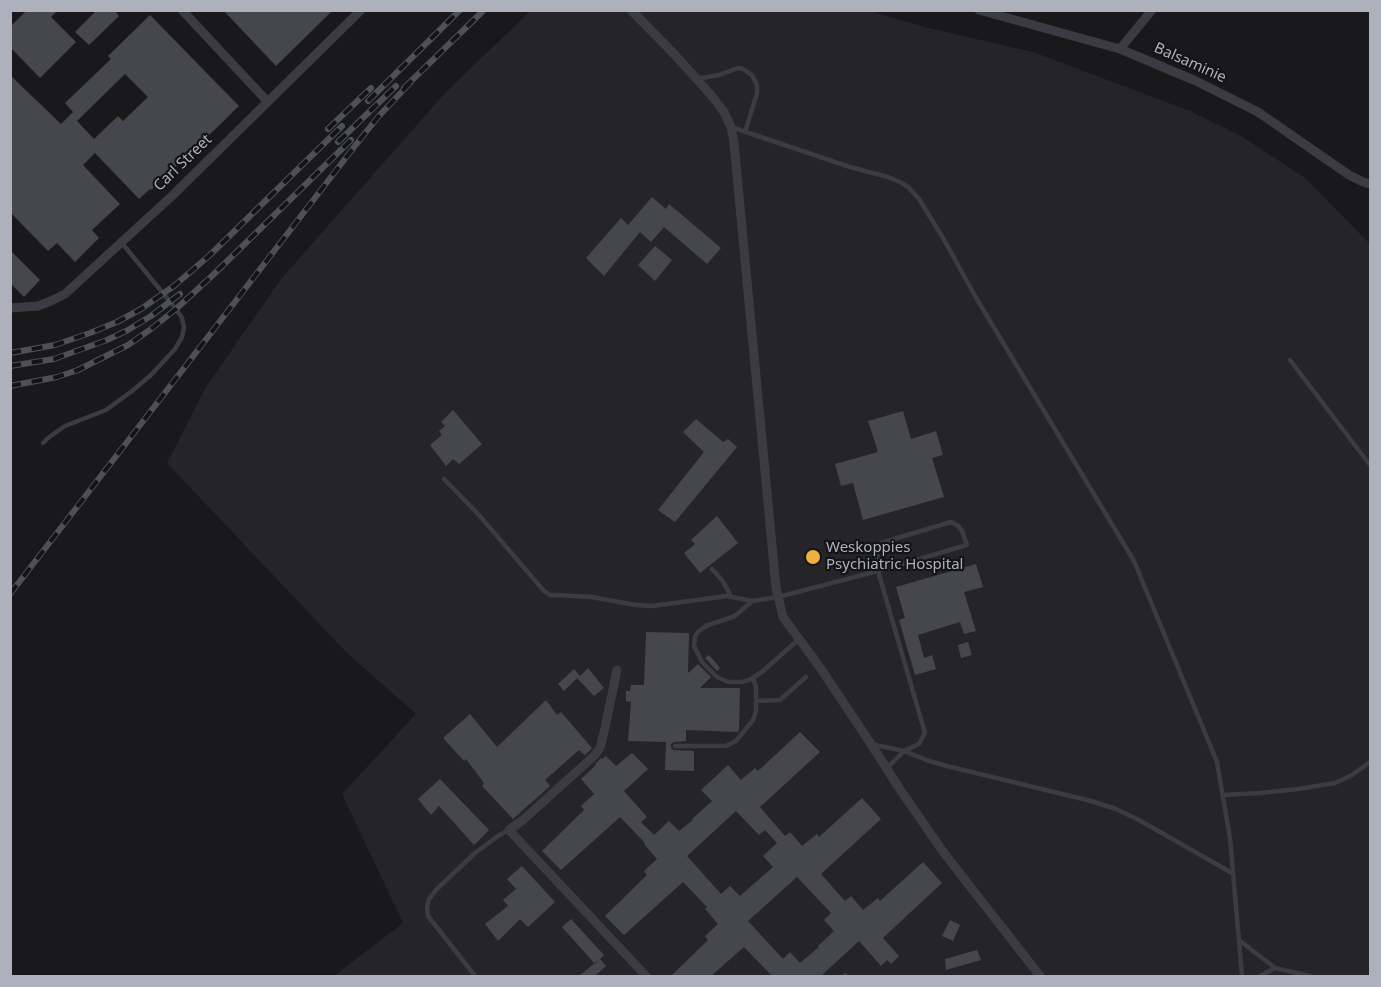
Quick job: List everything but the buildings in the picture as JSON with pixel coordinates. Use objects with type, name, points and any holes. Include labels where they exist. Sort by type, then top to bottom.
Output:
[{"type":"street","points":[[182,10],[267,101]]},
{"type":"street","name":"Carl Street","points":[[10,308],[38,306],[65,294],[173,195],[361,10]]},
{"type":"street","points":[[631,10],[718,104],[731,127],[778,597],[783,617],[951,861],[1040,976]]},
{"type":"street","name":"Balsaminie","points":[[980,10],[1120,49],[1196,81],[1258,112],[1349,175],[1371,184]]},
{"type":"street","points":[[1120,49],[1152,10]]},
{"type":"street","points":[[617,670],[600,748],[523,820],[509,830],[646,976]]},
{"type":"lane","points":[[696,79],[711,77],[738,68],[752,75],[757,85],[757,93],[745,132]]},
{"type":"lane","points":[[731,127],[850,167],[888,177],[908,187],[919,199],[944,238],[978,301],[1134,561],[1217,762],[1230,838],[1242,976]]},
{"type":"lane","points":[[43,443],[64,426],[106,410],[132,391],[151,375],[175,349],[182,337],[184,328],[182,318],[122,242]]},
{"type":"lane","points":[[1290,360],[1371,465]]},
{"type":"lane","points":[[444,479],[479,515],[544,591],[550,594],[592,597],[652,606],[731,596],[752,601],[778,597],[878,571],[967,544],[958,526],[951,522],[881,543],[877,549],[878,571],[925,733],[919,744],[904,751],[886,768]]},
{"type":"lane","points":[[712,569],[722,580],[731,596]]},
{"type":"lane","points":[[752,601],[735,616],[700,629],[695,637],[694,646],[702,662],[717,677],[728,682],[746,681],[753,678],[799,639]]},
{"type":"lane","points":[[756,701],[780,700],[806,677]]},
{"type":"lane","points":[[675,746],[720,747],[736,741],[753,720],[756,711],[756,687],[753,678]]},
{"type":"lane","points":[[871,744],[1116,809],[1232,873]]},
{"type":"lane","points":[[1223,795],[1298,789],[1335,783],[1371,762]]},
{"type":"lane","points":[[475,976],[428,916],[427,907],[429,899],[436,890],[475,853],[509,830]]},
{"type":"lane","points":[[1239,939],[1275,968],[1310,976]]},
{"type":"lane","points":[[1260,976],[1275,968]]},
{"type":"shaded area","name":"Weskoppies Psychiatric Hospital","points":[[530,11],[870,11],[924,27],[1033,52],[1190,111],[1241,136],[1305,178],[1370,244],[1370,976],[334,976],[403,923],[342,794],[416,714],[345,651],[167,463],[206,387],[281,279],[445,93]]},
{"type":"railway","points":[[368,101],[460,10]]},
{"type":"railway","points":[[404,88],[484,10]]},
{"type":"railway","points":[[10,594],[358,142],[410,83]]},
{"type":"railway","points":[[338,142],[396,86]]},
{"type":"railway","points":[[328,129],[371,88]]},
{"type":"railway","points":[[10,353],[55,345],[117,322],[141,309],[174,286],[210,255],[342,126]]},
{"type":"railway","points":[[10,386],[57,377],[78,370],[128,345],[151,329],[213,275],[351,140]]},
{"type":"railway","points":[[10,366],[54,359],[107,340],[151,316],[180,294]]},
{"type":"place","name":"Weskoppies Psychiatric Hospital","points":[[813,557]]}]
